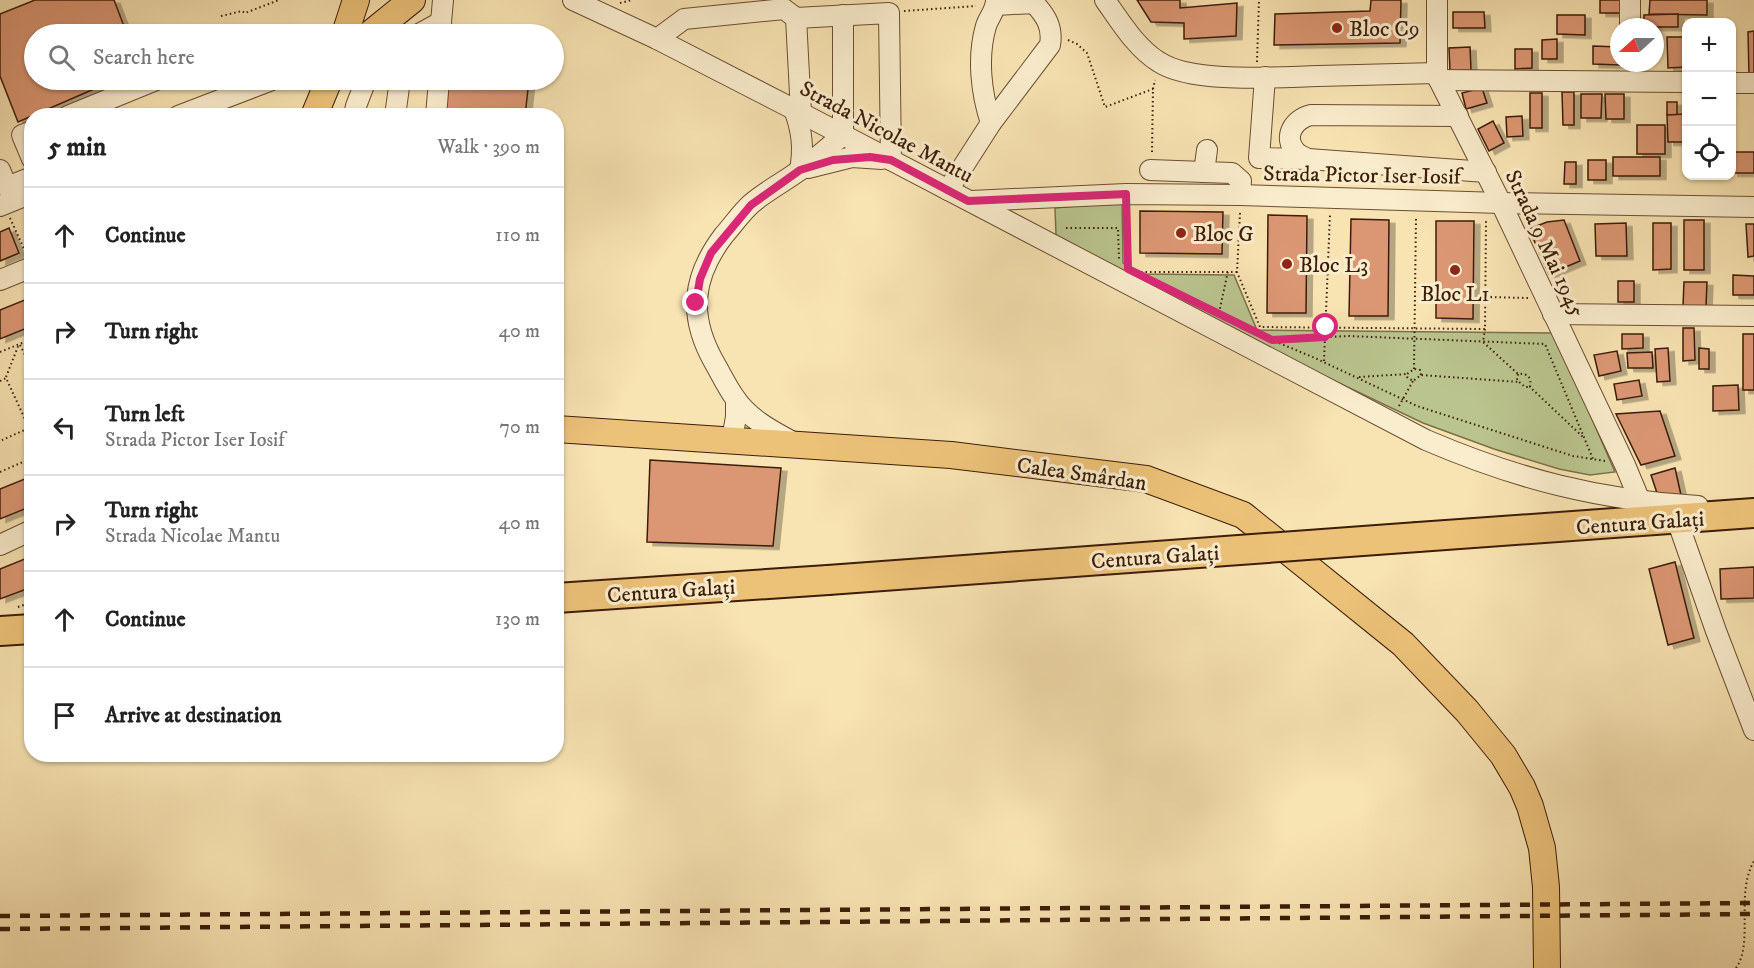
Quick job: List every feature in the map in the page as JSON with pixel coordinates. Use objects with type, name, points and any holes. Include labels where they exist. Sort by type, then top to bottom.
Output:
[{"type":"highway","name":"Centura Galați","points":[[564,597],[1754,513]]},
{"type":"highway","points":[[0,631],[24,630]]},
{"type":"highway","points":[[0,648],[24,646]]},
{"type":"main road","points":[[348,24],[356,0]]},
{"type":"main road","points":[[382,24],[412,0]]},
{"type":"main road","points":[[313,108],[323,90]]},
{"type":"main road","name":"Calea Smârdan","points":[[564,429],[951,455],[1146,479],[1243,515],[1402,644],[1467,711],[1503,755],[1530,806],[1542,848],[1546,887],[1547,968]]},
{"type":"street","points":[[442,24],[443,0]]},
{"type":"street","name":"Strada Nicolae Mantu","points":[[573,0],[657,39],[798,111],[1388,421],[1476,461],[1536,481],[1581,492],[1704,507],[1754,507]]},
{"type":"street","points":[[1105,0],[1130,35],[1159,63],[1182,72],[1212,76],[1261,77],[1631,72],[1682,81]]},
{"type":"street","name":"Strada 9 Mai 1945","points":[[1437,0],[1438,76],[1486,172],[1494,202],[1549,306],[1640,501]]},
{"type":"street","points":[[1630,0],[1630,18]]},
{"type":"street","points":[[948,190],[991,123],[1050,45],[1052,34],[1046,16],[1034,3],[996,2],[987,23],[983,40],[982,81],[991,123]]},
{"type":"street","points":[[657,39],[684,19],[783,9],[796,18],[889,12],[891,160],[852,157],[800,170]]},
{"type":"street","points":[[795,443],[762,424],[736,400],[706,349],[698,326],[696,303],[700,279],[711,253],[736,221],[751,205],[800,170],[843,135],[843,15]]},
{"type":"street","points":[[796,18],[798,111],[803,153],[800,170]]},
{"type":"street","points":[[1261,77],[1259,158],[1308,159],[1486,172]]},
{"type":"street","points":[[1736,83],[1754,83]]},
{"type":"street","points":[[88,108],[132,90]]},
{"type":"street","points":[[199,108],[246,90]]},
{"type":"street","points":[[356,108],[362,90]]},
{"type":"street","points":[[396,108],[399,90]]},
{"type":"street","points":[[437,108],[438,90]]},
{"type":"street","points":[[1308,159],[1296,153],[1292,146],[1293,125],[1301,118],[1311,115],[1458,116]]},
{"type":"street","points":[[1204,172],[1207,150]]},
{"type":"street","points":[[0,170],[7,187],[24,180]]},
{"type":"street","points":[[1150,170],[1232,173],[1241,181],[1240,195]]},
{"type":"street","name":"Strada Pictor Iser Iosif","points":[[968,201],[1126,194],[1330,196],[1754,207]]},
{"type":"street","points":[[2,205],[24,196]]},
{"type":"street","points":[[0,280],[24,264]]},
{"type":"street","points":[[1549,306],[1754,316]]},
{"type":"street","points":[[732,439],[736,400]]},
{"type":"street","points":[[1677,520],[1754,730]]},
{"type":"street","points":[[0,545],[24,534]]},
{"type":"path","points":[[221,16],[242,10],[245,13],[279,0]]},
{"type":"path","points":[[1259,0],[1261,77]]},
{"type":"path","points":[[889,12],[996,2]]},
{"type":"path","points":[[1052,34],[1077,44],[1088,53],[1105,107],[1153,89]]},
{"type":"path","points":[[1150,170],[1153,89],[1159,63]]},
{"type":"path","points":[[1118,228],[1119,264],[1128,269],[1126,194]]},
{"type":"path","points":[[1240,195],[1237,272],[1260,327],[1485,329]]},
{"type":"path","points":[[1324,362],[1330,196]]},
{"type":"path","points":[[1414,369],[1417,199]]},
{"type":"path","points":[[1483,342],[1494,202]]},
{"type":"path","points":[[2,205],[24,251]]},
{"type":"path","points":[[1066,228],[1127,227]]},
{"type":"path","points":[[1226,317],[1219,313],[1228,271]]},
{"type":"path","points":[[1145,277],[1135,272],[1237,272]]},
{"type":"path","points":[[1486,297],[1549,306]]},
{"type":"path","points":[[1266,337],[1417,406],[1573,456],[1625,465]]},
{"type":"path","points":[[1272,340],[1325,337],[1415,338],[1545,344],[1593,459]]},
{"type":"path","points":[[0,352],[24,342]]},
{"type":"path","points":[[1483,342],[1518,374],[1519,382]]},
{"type":"path","points":[[19,344],[24,354]]},
{"type":"path","points":[[0,381],[6,378],[19,344]]},
{"type":"path","points":[[1356,377],[1407,374],[1414,369],[1420,370],[1421,375]]},
{"type":"path","points":[[1407,374],[1407,377],[1413,381]]},
{"type":"path","points":[[1518,374],[1528,375],[1531,380],[1530,387]]},
{"type":"path","points":[[1388,421],[1404,400],[1413,381],[1421,375],[1519,382],[1530,387],[1585,439]]},
{"type":"path","points":[[6,378],[24,416]]},
{"type":"path","points":[[0,441],[24,431]]},
{"type":"path","points":[[0,472],[24,462]]},
{"type":"path","points":[[1736,968],[1741,963],[1745,945],[1746,884],[1754,861]]},
{"type":"green space","points":[[1122,202],[1123,263],[1145,274],[1234,275],[1257,330],[1555,333],[1615,472],[1590,475],[1559,469],[1494,449],[1423,423],[1249,340],[1056,235],[1055,208]]},
{"type":"building","points":[[35,0],[114,0],[123,24],[24,24],[24,90],[92,90],[50,108],[24,108],[24,119],[18,122],[0,76],[0,14]]},
{"type":"building","points":[[1137,0],[1180,0],[1180,8],[1237,3],[1236,36],[1184,39],[1184,23],[1151,22]]},
{"type":"building","name":"Bloc C9","points":[[1371,0],[1401,0],[1400,43],[1274,45],[1275,14],[1370,11]]},
{"type":"building","points":[[1600,0],[1621,0],[1622,13],[1600,13]]},
{"type":"building","points":[[1650,0],[1707,0],[1707,15],[1649,14]]},
{"type":"building","points":[[1453,12],[1484,12],[1485,28],[1453,28]]},
{"type":"building","points":[[1678,14],[1678,27],[1664,27],[1664,18],[1644,18],[1644,15]]},
{"type":"building","points":[[1557,15],[1585,15],[1585,35],[1557,34]]},
{"type":"building","points":[[1754,31],[1754,76],[1749,76],[1748,32]]},
{"type":"building","points":[[1667,37],[1682,37],[1682,67],[1668,68]]},
{"type":"building","points":[[1557,39],[1557,59],[1542,59],[1542,40]]},
{"type":"building","points":[[1593,46],[1610,47],[1610,65],[1593,64]]},
{"type":"building","points":[[1470,47],[1471,70],[1450,71],[1449,48]]},
{"type":"building","points":[[1515,49],[1532,49],[1532,68],[1515,69]]},
{"type":"building","points":[[1482,88],[1487,103],[1466,109],[1462,93]]},
{"type":"building","points":[[448,90],[528,90],[526,108],[445,108]]},
{"type":"building","points":[[1562,92],[1574,92],[1574,125],[1563,125]]},
{"type":"building","points":[[1530,93],[1542,93],[1542,128],[1530,128]]},
{"type":"building","points":[[1581,94],[1602,94],[1601,118],[1581,118]]},
{"type":"building","points":[[1605,94],[1624,94],[1624,119],[1606,119]]},
{"type":"building","points":[[1667,102],[1677,102],[1677,115],[1667,115]]},
{"type":"building","points":[[1682,114],[1682,142],[1668,142],[1667,115]]},
{"type":"building","points":[[1522,116],[1523,136],[1507,137],[1506,117]]},
{"type":"building","points":[[1493,121],[1504,143],[1489,151],[1478,129]]},
{"type":"building","points":[[1637,125],[1665,125],[1665,154],[1637,154]]},
{"type":"building","points":[[1736,152],[1754,152],[1754,173],[1736,173]]},
{"type":"building","points":[[1613,157],[1660,157],[1660,176],[1613,176]]},
{"type":"building","points":[[1588,160],[1606,160],[1606,180],[1588,180]]},
{"type":"building","points":[[1565,162],[1576,162],[1576,184],[1564,184]]},
{"type":"building","name":"Bloc G","points":[[1140,211],[1223,212],[1222,254],[1140,253]]},
{"type":"building","name":"Bloc L3","points":[[1268,215],[1307,216],[1306,313],[1267,313]]},
{"type":"building","points":[[1351,219],[1389,220],[1388,316],[1349,316]]},
{"type":"building","points":[[1564,220],[1580,261],[1549,274],[1529,229],[1547,222]]},
{"type":"building","points":[[1684,220],[1704,220],[1704,270],[1684,270]]},
{"type":"building","name":"Bloc L1","points":[[1436,221],[1474,221],[1473,319],[1436,318]]},
{"type":"building","points":[[1626,223],[1627,256],[1596,256],[1595,224]]},
{"type":"building","points":[[1653,223],[1671,223],[1671,269],[1653,270]]},
{"type":"building","points":[[1746,224],[1754,224],[1754,256],[1748,257]]},
{"type":"building","points":[[9,228],[19,253],[0,261],[0,232]]},
{"type":"building","points":[[1733,275],[1754,276],[1754,295],[1733,295]]},
{"type":"building","points":[[1618,281],[1634,281],[1634,302],[1618,302]]},
{"type":"building","points":[[1684,282],[1707,282],[1706,307],[1683,306]]},
{"type":"building","points":[[24,300],[24,329],[0,339],[0,310]]},
{"type":"building","points":[[1683,328],[1694,328],[1695,360],[1683,361]]},
{"type":"building","points":[[1622,334],[1643,334],[1643,348],[1622,349]]},
{"type":"building","points":[[1743,334],[1754,334],[1754,390],[1743,390]]},
{"type":"building","points":[[1668,348],[1670,381],[1657,382],[1655,349]]},
{"type":"building","points":[[1699,348],[1709,349],[1709,369],[1699,369]]},
{"type":"building","points":[[1617,351],[1621,371],[1599,376],[1594,355]]},
{"type":"building","points":[[1652,352],[1653,368],[1628,368],[1627,353]]},
{"type":"building","points":[[1639,380],[1642,396],[1617,400],[1614,384]]},
{"type":"building","points":[[1738,385],[1739,410],[1713,411],[1713,386]]},
{"type":"building","points":[[1660,411],[1675,456],[1641,465],[1616,414]]},
{"type":"building","points":[[650,460],[781,468],[773,546],[647,542]]},
{"type":"building","points":[[1675,468],[1681,495],[1657,493],[1651,475]]},
{"type":"building","points":[[24,479],[24,509],[0,519],[0,489]]},
{"type":"building","points":[[24,559],[24,590],[0,599],[0,569]]},
{"type":"building","points":[[1675,562],[1694,638],[1668,645],[1649,569]]},
{"type":"building","points":[[1754,567],[1754,598],[1721,599],[1720,569]]},
{"type":"railway","points":[[0,916],[1754,903]]},
{"type":"railway","points":[[0,929],[1754,914]]},
{"type":"place","name":"Bloc C9","points":[[1337,28]]},
{"type":"place","name":"Bloc G","points":[[1181,233]]},
{"type":"place","name":"Bloc L3","points":[[1287,264]]},
{"type":"place","name":"Bloc L1","points":[[1455,270]]},
{"type":"route","points":[[696,303],[700,279],[711,253],[751,205],[800,170],[833,160],[870,157],[891,160],[968,201],[1126,194],[1128,269],[1272,340],[1325,337],[1326,327]]}]
